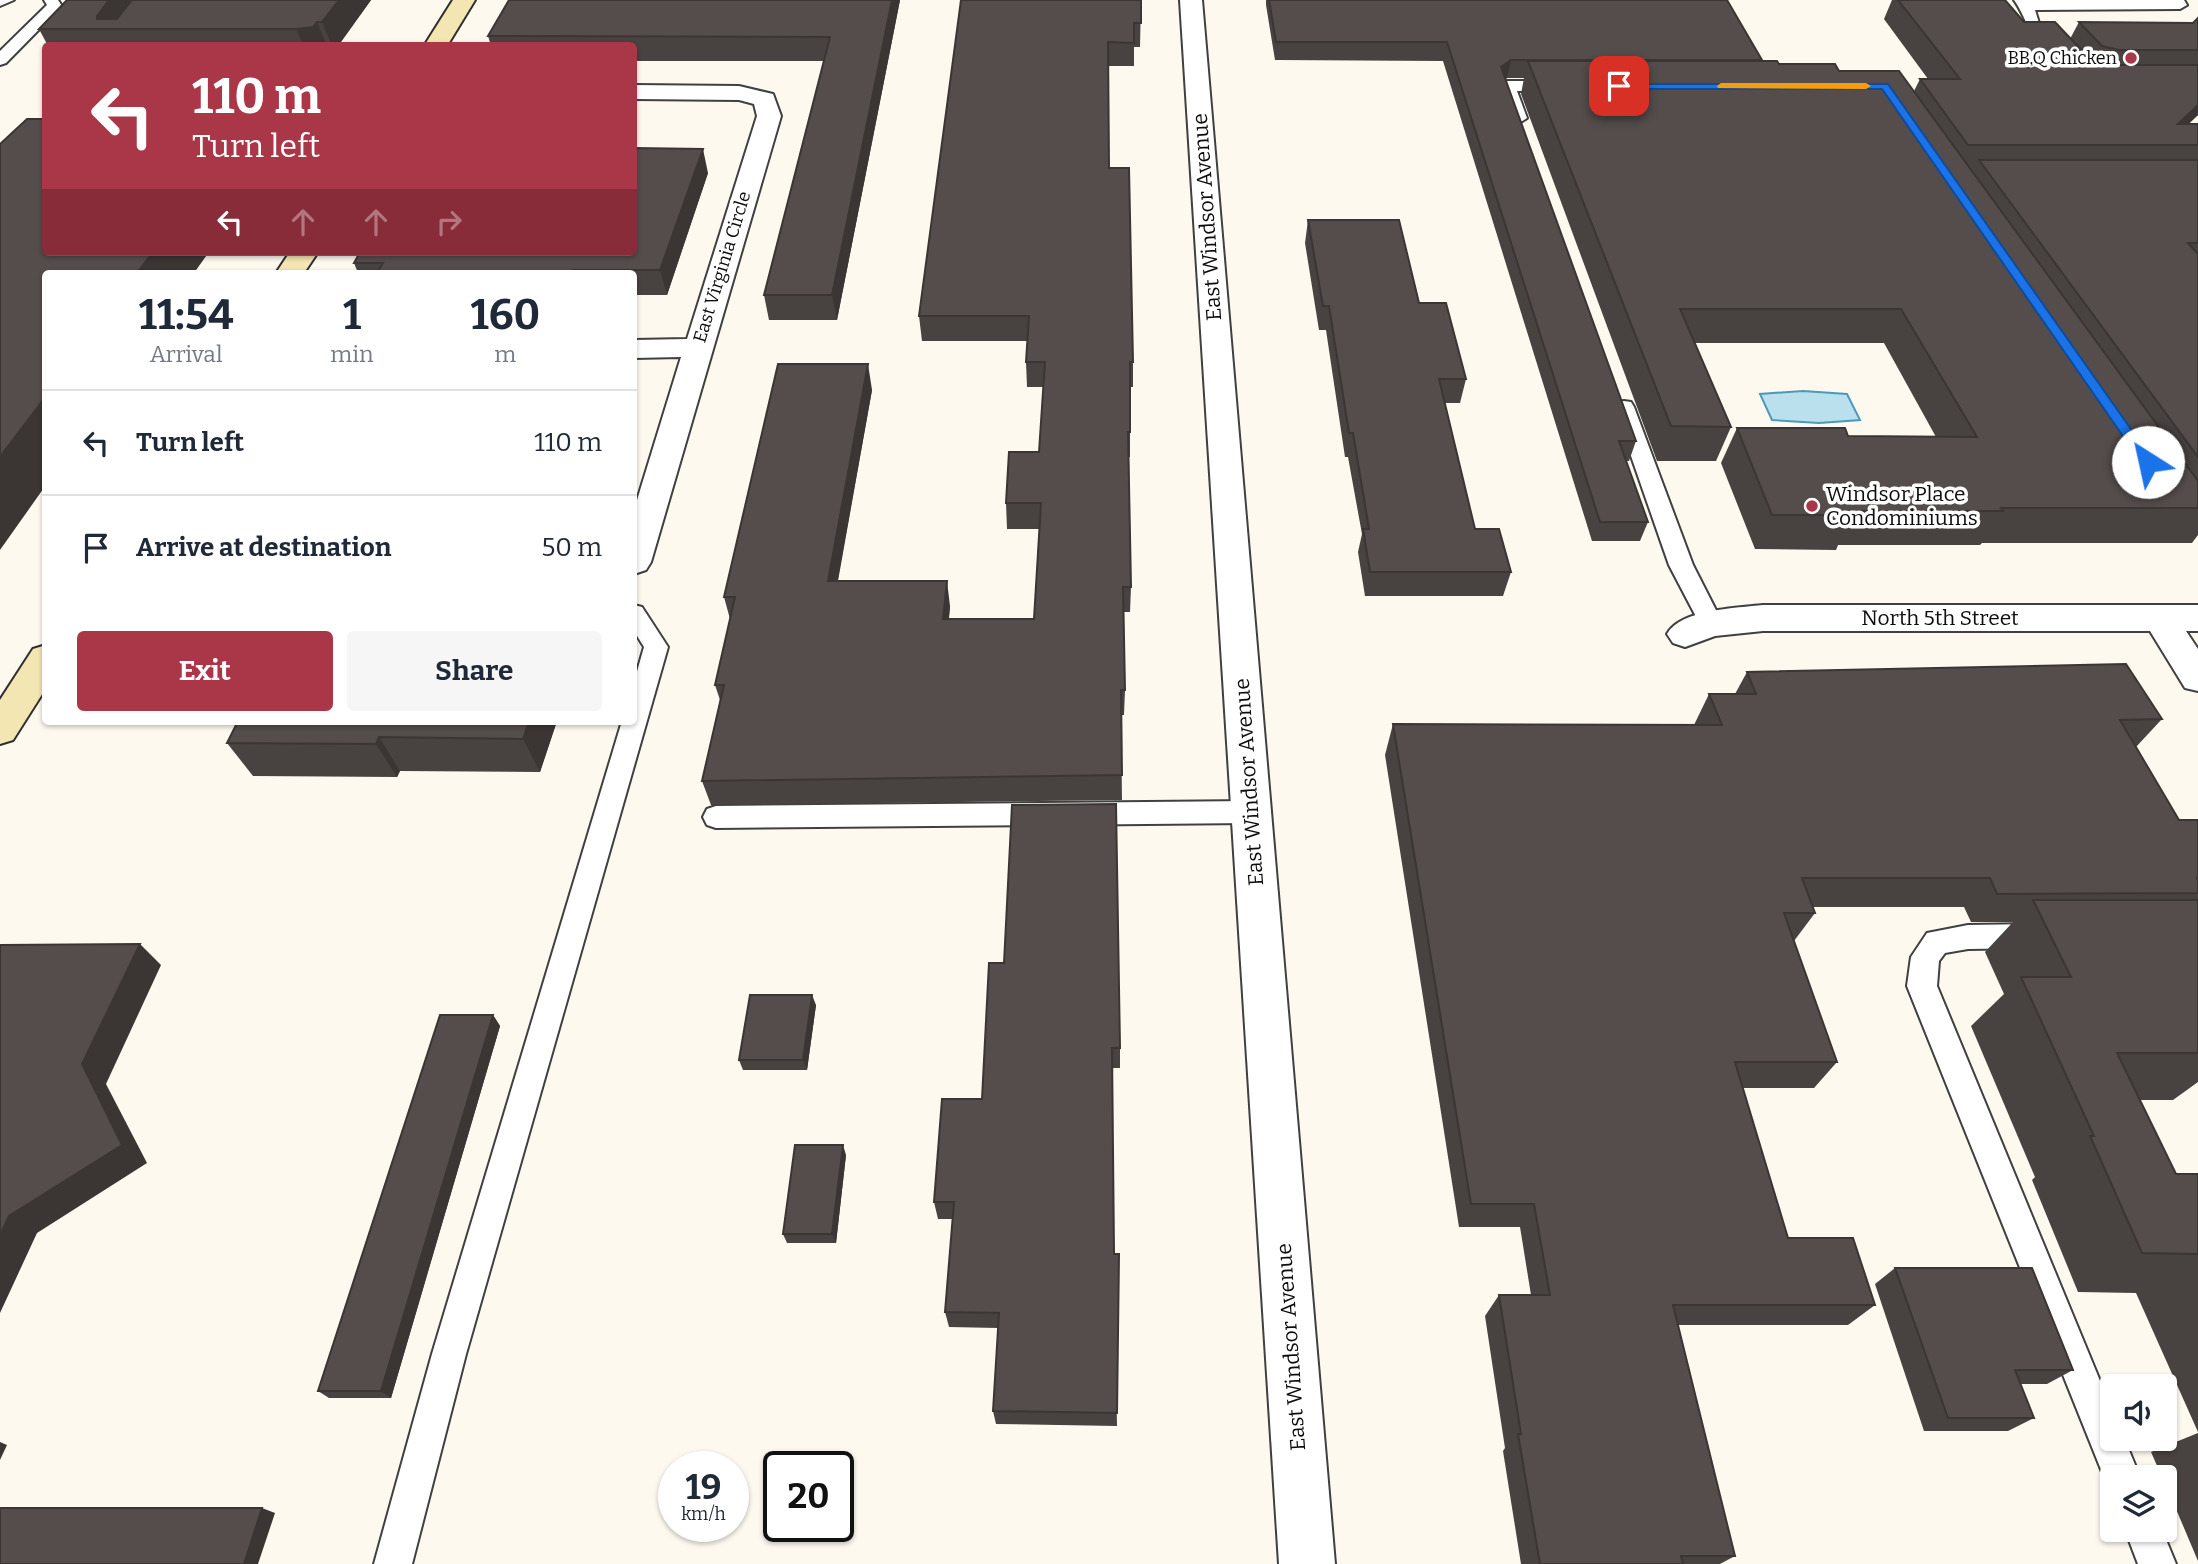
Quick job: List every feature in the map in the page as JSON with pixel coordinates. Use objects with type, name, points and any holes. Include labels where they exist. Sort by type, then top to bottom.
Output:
[{"type":"street","points":[[438,42],[464,0]]},
{"type":"street","name":"East Windsor Avenue","points":[[1191,0],[1307,1564]]},
{"type":"street","name":"East Virginia Circle","points":[[637,92],[739,93],[765,99],[769,116],[696,348],[637,552]]},
{"type":"street","points":[[637,349],[696,348]]},
{"type":"street","name":"North 5th Street","points":[[1698,629],[1746,619],[1789,618],[2198,618]]},
{"type":"street","points":[[2160,618],[2198,678]]},
{"type":"street","points":[[0,730],[42,664]]},
{"type":"lane","points":[[0,2],[7,0]]},
{"type":"lane","points":[[0,60],[55,6],[51,0]]},
{"type":"lane","points":[[2063,59],[2032,24],[2023,3],[2178,3],[2195,17]]},
{"type":"lane","points":[[1525,134],[1507,86],[1577,86]]},
{"type":"lane","points":[[1616,387],[1681,565],[1698,629]]},
{"type":"lane","points":[[637,618],[656,647],[637,712]]},
{"type":"lane","points":[[393,1564],[449,1354],[633,725]]},
{"type":"lane","points":[[716,817],[1251,811]]},
{"type":"lane","points":[[2062,936],[1968,937],[1937,942],[1925,957],[1922,986],[2117,1465]]},
{"type":"lane","points":[[2149,1542],[2158,1564]]},
{"type":"water","points":[[1803,391],[1847,394],[1860,420],[1819,423],[1772,420],[1760,394]]},
{"type":"building","points":[[67,0],[109,0],[97,19],[117,19],[132,0],[339,0],[322,22],[317,22],[313,27],[296,29],[39,29]]},
{"type":"building","points":[[509,0],[892,0],[832,295],[764,295],[830,37],[488,36]]},
{"type":"building","points":[[961,0],[1141,0],[1141,23],[1134,23],[1134,43],[1108,42],[1109,168],[1129,168],[1133,362],[1130,362],[1128,432],[1131,587],[1123,587],[1125,690],[1121,690],[1122,775],[702,781],[724,685],[715,685],[735,597],[724,597],[778,364],[868,364],[828,581],[947,581],[943,619],[1034,619],[1041,503],[1006,503],[1009,452],[1039,452],[1045,362],[1026,362],[1029,316],[919,316]]},
{"type":"building","points":[[1269,0],[1727,0],[1762,60],[1511,60],[1501,67],[1636,441],[1619,441],[1648,522],[1600,522],[1447,42],[1276,42]]},
{"type":"building","points":[[1898,0],[2005,0],[2024,22],[2055,22],[2087,56],[2118,65],[2198,65],[2198,105],[2178,124],[2198,124],[2198,145],[1968,145],[1920,79],[1960,79]]},
{"type":"building","points":[[2198,18],[2198,50],[2119,50],[2102,46],[2079,22],[2193,23]]},
{"type":"building","points":[[1528,61],[1777,61],[1779,64],[1835,64],[1839,71],[1899,71],[2198,481],[2198,508],[2001,508],[2003,511],[1853,511],[1855,515],[1772,515],[1737,428],[1845,428],[1848,436],[1977,437],[1901,309],[1680,309],[1731,427],[1671,426]]},
{"type":"building","points":[[27,119],[42,119],[42,256],[150,256],[139,270],[42,270],[42,401],[0,457],[0,144]]},
{"type":"building","points":[[637,148],[703,149],[660,270],[379,270],[383,263],[354,263],[358,256],[637,256]]},
{"type":"building","points":[[1979,160],[2198,160],[2198,243],[2188,243],[2198,254],[2198,457]]},
{"type":"building","points":[[1308,220],[1399,220],[1419,303],[1446,303],[1466,379],[1439,379],[1475,529],[1499,529],[1511,572],[1370,572],[1363,529],[1369,529],[1353,433],[1349,433],[1329,306],[1323,306]]},
{"type":"building","points":[[2126,664],[2162,719],[2120,720],[2179,820],[2198,820],[2198,893],[1997,894],[1990,878],[1802,878],[1815,913],[1784,913],[1837,1062],[1735,1062],[1788,1238],[1853,1238],[1875,1305],[1673,1305],[1735,1556],[1681,1556],[1683,1564],[1540,1564],[1518,1434],[1521,1434],[1499,1295],[1550,1295],[1534,1204],[1471,1204],[1393,724],[1722,725],[1709,694],[1756,694],[1747,672]]},
{"type":"building","points":[[236,725],[528,725],[523,739],[379,737],[376,744],[227,743]]},
{"type":"building","points":[[1116,804],[1120,1048],[1112,1048],[1114,1254],[1119,1254],[1117,1413],[993,1411],[999,1313],[945,1312],[954,1202],[934,1202],[942,1099],[982,1099],[989,963],[1004,963],[1012,805]]},
{"type":"building","points":[[2033,900],[2198,900],[2198,1053],[2117,1053],[2176,1174],[2198,1174],[2198,1254],[2142,1253],[2090,1136],[2094,1136],[2021,977],[2071,977]]},
{"type":"building","points":[[140,944],[82,1064],[122,1145],[9,1216],[0,1235],[0,945]]},
{"type":"building","points":[[750,995],[812,995],[803,1060],[739,1060]]},
{"type":"building","points":[[440,1015],[493,1015],[381,1391],[318,1391]]},
{"type":"building","points":[[795,1145],[843,1145],[832,1234],[783,1234]]},
{"type":"building","points":[[1895,1268],[2032,1268],[2073,1370],[2015,1370],[2034,1418],[1948,1418]]},
{"type":"building","points":[[0,1508],[262,1508],[244,1564],[0,1564]]},
{"type":"slow traffic","points":[[1721,86],[1866,86]]},
{"type":"place","name":"BB.Q Chicken","points":[[2131,58]]},
{"type":"place","name":"Windsor Place Condominiums","points":[[1812,506]]},
{"type":"route","points":[[1619,86],[1884,86],[2148,462]]}]
